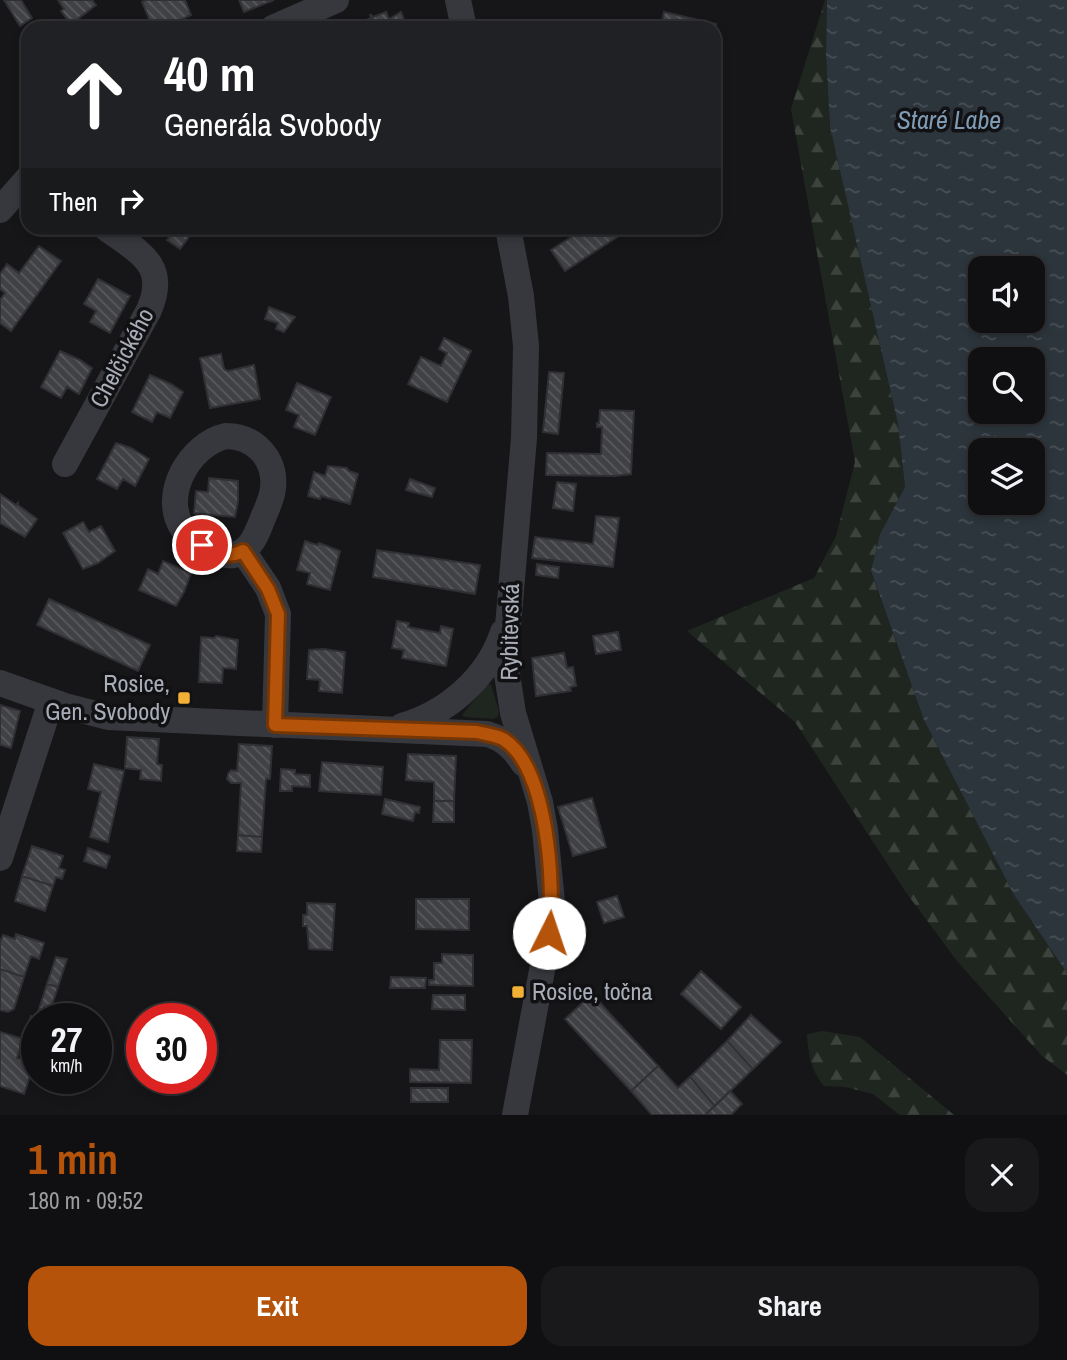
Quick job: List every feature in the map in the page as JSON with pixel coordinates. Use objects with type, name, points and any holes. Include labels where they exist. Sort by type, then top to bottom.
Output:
[{"type":"street","points":[[289,21],[336,0]]},
{"type":"street","points":[[458,0],[462,21]]},
{"type":"street","points":[[0,210],[21,186]]},
{"type":"street","name":"Chelčického","points":[[65,464],[149,310],[156,289],[157,281],[150,263],[115,235]]},
{"type":"street","name":"Rybitevská","points":[[509,235],[521,296],[526,346],[524,438],[505,642],[506,677],[513,713],[535,788],[549,858],[551,917],[515,1115]]},
{"type":"street","points":[[226,436],[237,436],[257,446],[264,453],[272,474],[272,495],[255,536],[243,551],[225,555],[202,545],[182,528],[176,506],[180,480],[192,456],[206,443],[226,436]]},
{"type":"street","points":[[243,551],[268,589],[278,614],[275,725]]},
{"type":"street","points":[[366,729],[396,727],[428,717],[461,694],[481,673],[495,652],[503,632],[508,606]]},
{"type":"street","points":[[0,682],[51,701],[108,717],[477,732],[503,739],[516,752],[535,788]]},
{"type":"street","points":[[0,858],[51,701]]},
{"type":"green space","points":[[825,0],[830,127],[898,424],[905,487],[880,534],[871,572],[924,720],[1014,895],[1067,973],[1067,1075],[1041,1055],[957,961],[905,891],[795,722],[687,631],[814,578],[836,536],[855,462],[791,109]]},
{"type":"green space","points":[[487,684],[491,684],[499,711],[498,717],[493,719],[462,715]]},
{"type":"green space","points":[[822,1031],[860,1037],[954,1115],[900,1115],[873,1094],[845,1087],[824,1086],[811,1062],[807,1034]]},
{"type":"water","name":"Staré Labe","points":[[827,0],[1067,0],[1067,973],[1014,895],[924,720],[871,571],[880,534],[905,487],[898,424],[830,127],[826,55]]},
{"type":"building","points":[[4,0],[21,0],[32,18],[21,21],[20,26]]},
{"type":"building","points":[[58,0],[92,0],[96,5],[75,21],[69,21],[61,11],[64,9]]},
{"type":"building","points":[[185,0],[191,15],[178,21],[150,21],[142,2]]},
{"type":"building","points":[[239,0],[274,0],[244,12]]},
{"type":"building","points":[[386,12],[389,19],[401,12],[404,21],[374,21],[370,14],[373,17]]},
{"type":"building","points":[[664,12],[703,21],[662,21]]},
{"type":"building","points":[[171,235],[191,235],[180,249],[167,240]]},
{"type":"building","points":[[574,235],[620,235],[565,271],[551,250]]},
{"type":"building","points":[[39,246],[61,261],[11,331],[0,323],[0,300],[5,293],[0,289],[0,274],[7,264],[19,273]]},
{"type":"building","points":[[98,279],[130,296],[110,333],[90,322],[96,311],[84,304]]},
{"type":"building","points":[[269,307],[295,317],[284,332],[276,329],[278,323],[265,319]]},
{"type":"building","points":[[444,338],[471,351],[447,402],[408,384],[421,357],[441,366],[447,353],[439,349]]},
{"type":"building","points":[[60,351],[92,368],[79,394],[67,387],[61,398],[41,387]]},
{"type":"building","points":[[221,354],[224,369],[228,371],[254,365],[260,399],[210,408],[200,358]]},
{"type":"building","points":[[549,372],[564,373],[558,434],[543,432]]},
{"type":"building","points":[[150,375],[183,392],[170,418],[157,412],[152,422],[132,412]]},
{"type":"building","points":[[297,383],[331,397],[315,435],[294,427],[299,415],[286,410]]},
{"type":"building","points":[[600,410],[634,411],[631,474],[546,475],[547,453],[601,454],[602,427],[597,427]]},
{"type":"building","points":[[116,443],[149,459],[135,486],[123,479],[117,489],[97,479]]},
{"type":"building","points":[[328,466],[347,468],[358,474],[350,504],[321,496],[320,499],[308,496],[314,472],[325,476]]},
{"type":"building","points":[[209,478],[238,481],[235,517],[194,513],[196,491],[208,492]]},
{"type":"building","points":[[410,479],[435,488],[432,497],[406,490]]},
{"type":"building","points":[[557,482],[576,484],[573,511],[553,508]]},
{"type":"building","points":[[0,494],[16,505],[18,503],[37,519],[25,537],[0,523]]},
{"type":"building","points":[[596,516],[619,518],[613,567],[532,558],[535,537],[593,544]]},
{"type":"building","points":[[83,522],[89,532],[101,526],[115,551],[98,563],[83,569],[63,533]]},
{"type":"building","points":[[305,541],[340,551],[330,590],[307,584],[310,573],[297,570]]},
{"type":"building","points":[[377,550],[480,565],[475,594],[373,577]]},
{"type":"building","points":[[163,561],[191,573],[176,606],[139,590],[148,569],[158,574]]},
{"type":"building","points":[[537,564],[559,567],[558,578],[536,575]]},
{"type":"building","points":[[49,599],[150,645],[138,671],[37,625]]},
{"type":"building","points":[[397,621],[409,623],[408,627],[440,633],[441,626],[453,629],[446,666],[402,658],[404,650],[392,648]]},
{"type":"building","points":[[618,632],[621,650],[596,654],[593,636]]},
{"type":"building","points":[[216,636],[238,640],[236,669],[223,668],[222,683],[199,682],[201,637]]},
{"type":"building","points":[[309,650],[345,652],[342,693],[319,691],[320,680],[307,679]]},
{"type":"building","points":[[564,653],[567,668],[573,667],[576,686],[570,687],[571,691],[536,696],[532,658]]},
{"type":"building","points":[[0,705],[20,711],[11,748],[0,745]]},
{"type":"building","points":[[127,737],[159,739],[157,764],[162,765],[161,781],[140,779],[141,770],[125,768]]},
{"type":"building","points":[[239,744],[272,746],[270,779],[266,779],[262,837],[238,835],[241,783],[231,783],[227,779],[231,770],[237,771]]},
{"type":"building","points":[[408,754],[456,756],[454,801],[434,801],[434,782],[406,780]]},
{"type":"building","points":[[322,762],[383,767],[381,795],[319,791]]},
{"type":"building","points":[[94,764],[124,771],[108,842],[90,837],[101,792],[88,789]]},
{"type":"building","points":[[281,769],[310,775],[310,787],[292,786],[292,791],[280,791]]},
{"type":"building","points":[[592,798],[606,847],[573,856],[558,807]]},
{"type":"building","points":[[385,799],[420,807],[419,813],[415,812],[413,821],[382,814]]},
{"type":"building","points":[[434,801],[454,801],[454,822],[433,822]]},
{"type":"building","points":[[238,835],[262,837],[261,852],[237,851]]},
{"type":"building","points":[[32,846],[63,856],[59,868],[65,870],[62,879],[56,877],[53,886],[22,876]]},
{"type":"building","points":[[88,848],[110,856],[106,868],[84,861]]},
{"type":"building","points":[[22,876],[53,886],[45,911],[15,901]]},
{"type":"building","points":[[617,896],[624,917],[604,923],[597,902]]},
{"type":"building","points":[[416,899],[469,899],[469,930],[416,929]]},
{"type":"building","points":[[307,903],[335,904],[332,950],[309,949],[307,926],[303,926]]},
{"type":"building","points":[[16,934],[44,943],[39,959],[31,956],[24,977],[0,969],[0,942],[3,935],[15,939]]},
{"type":"building","points":[[442,954],[473,955],[473,986],[429,985],[429,980],[434,980],[434,963],[442,963]]},
{"type":"building","points":[[56,957],[67,959],[58,987],[47,984]]},
{"type":"building","points":[[0,969],[24,977],[14,1009],[8,1012],[0,1010]]},
{"type":"building","points":[[701,971],[741,1007],[721,1029],[681,994]]},
{"type":"building","points":[[391,977],[426,978],[425,988],[390,988]]},
{"type":"building","points":[[47,984],[58,987],[53,1003],[41,1003]]},
{"type":"building","points":[[592,994],[658,1066],[631,1091],[565,1019]]},
{"type":"building","points":[[433,995],[465,995],[465,1010],[432,1009]]},
{"type":"building","points":[[751,1015],[781,1042],[753,1069],[727,1041]]},
{"type":"building","points":[[0,1032],[21,1038],[17,1058],[21,1059],[21,1093],[0,1086]]},
{"type":"building","points":[[440,1040],[472,1040],[471,1083],[410,1082],[410,1069],[439,1070]]},
{"type":"building","points":[[727,1041],[753,1069],[715,1106],[690,1077]]},
{"type":"building","points":[[658,1066],[678,1088],[690,1077],[715,1106],[705,1115],[652,1115],[631,1091]]},
{"type":"building","points":[[411,1088],[448,1088],[448,1102],[411,1102]]},
{"type":"building","points":[[730,1091],[742,1104],[731,1115],[705,1115]]},
{"type":"place","name":"Rosice, Gen. Svobody","points":[[184,698]]},
{"type":"place","name":"Rosice, točna","points":[[518,992]]},
{"type":"route","points":[[202,545],[225,555],[243,551],[273,597],[279,626],[275,725],[477,732],[503,739],[510,745],[528,771],[540,802],[551,882],[549,933]]}]
